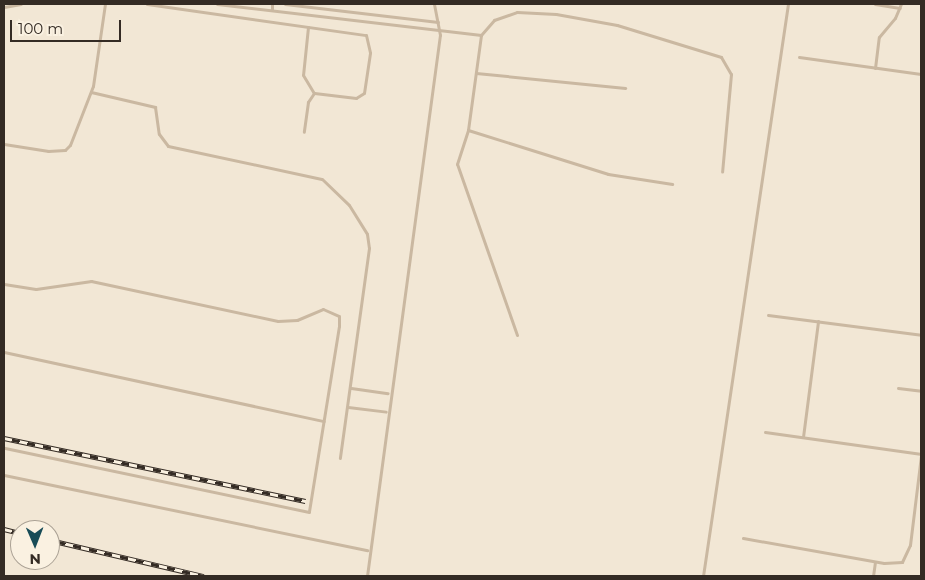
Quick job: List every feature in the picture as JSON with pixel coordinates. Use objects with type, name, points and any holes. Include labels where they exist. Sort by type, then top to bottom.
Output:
[{"type":"lane","points":[[4,7],[21,4]]},
{"type":"lane","points":[[4,144],[65,150],[91,92],[105,4]]},
{"type":"lane","points":[[147,4],[362,33],[369,39],[361,96],[314,94]]},
{"type":"lane","points":[[217,4],[481,35]]},
{"type":"lane","points":[[272,4],[272,10]]},
{"type":"lane","points":[[285,4],[438,22]]},
{"type":"lane","points":[[366,576],[367,550],[439,30],[434,4]]},
{"type":"lane","points":[[703,576],[788,4]]},
{"type":"lane","points":[[875,4],[900,6],[879,37],[875,68]]},
{"type":"lane","points":[[517,335],[459,175],[457,164],[468,130],[481,35],[494,20],[508,13],[547,13],[617,25],[722,57],[731,74],[722,172]]},
{"type":"lane","points":[[308,27],[303,75],[314,94]]},
{"type":"lane","points":[[799,57],[921,74]]},
{"type":"lane","points":[[476,73],[625,88]]},
{"type":"lane","points":[[91,92],[155,107],[159,134],[178,150],[292,171],[322,179],[339,190],[369,240],[351,388],[340,458]]},
{"type":"lane","points":[[304,132],[308,102],[314,94]]},
{"type":"lane","points":[[468,130],[602,172],[672,184]]},
{"type":"lane","points":[[4,284],[36,289],[91,281],[278,321],[297,320],[323,309],[333,311],[339,316],[313,502],[304,514],[4,448]]},
{"type":"lane","points":[[768,315],[921,335]]},
{"type":"lane","points":[[803,437],[818,321]]},
{"type":"lane","points":[[4,352],[324,421]]},
{"type":"lane","points":[[351,388],[388,393]]},
{"type":"lane","points":[[898,388],[921,391]]},
{"type":"lane","points":[[348,407],[386,412]]},
{"type":"lane","points":[[743,538],[875,562],[895,564],[908,555],[921,454],[765,432]]},
{"type":"lane","points":[[4,475],[367,550]]},
{"type":"lane","points":[[873,576],[875,562]]},
{"type":"railway","points":[[4,438],[305,501]]},
{"type":"railway","points":[[4,529],[10,530]]},
{"type":"railway","points":[[60,542],[204,576]]}]
